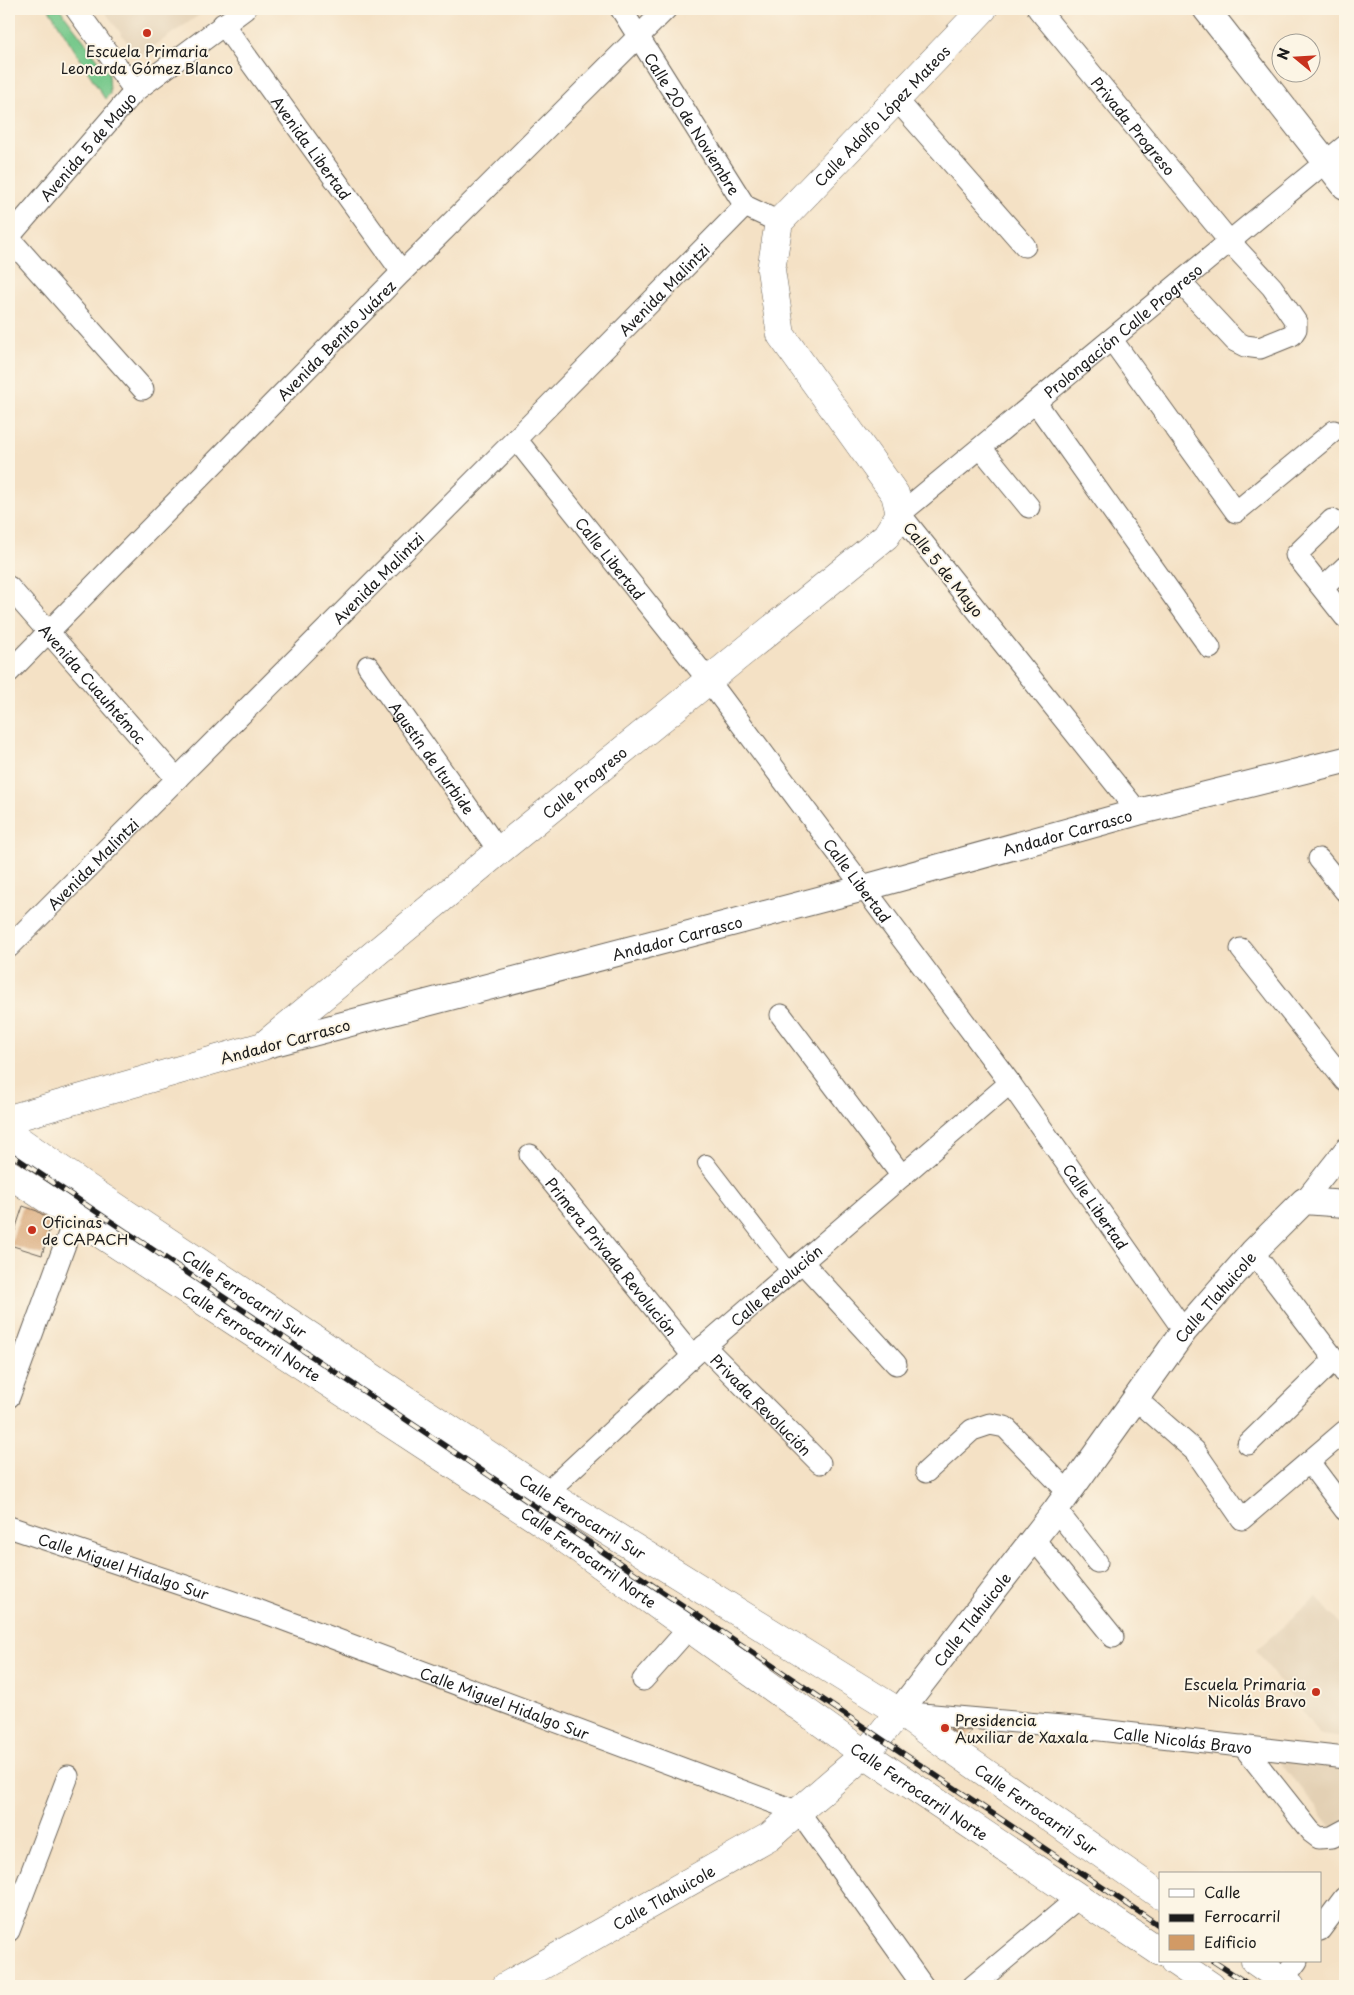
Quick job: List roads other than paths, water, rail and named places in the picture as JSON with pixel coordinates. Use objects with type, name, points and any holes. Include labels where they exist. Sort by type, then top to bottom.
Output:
[{"type":"main road","name":"Calle Adolfo López Mateos","points":[[779,222],[983,9]]},
{"type":"main road","name":"Calle 5 de Mayo","points":[[779,222],[771,270],[781,335],[895,494],[900,514]]},
{"type":"main road","name":"Calle Progreso","points":[[263,1046],[886,536],[900,514]]},
{"type":"main road","name":"Andador Carrasco","points":[[9,1119],[263,1046]]},
{"type":"main road","name":"Calle Ferrocarril Sur","points":[[9,1133],[86,1187],[546,1493],[899,1712],[1159,1894]]},
{"type":"main road","name":"Calle Ferrocarril Norte","points":[[9,1174],[540,1520],[865,1754],[1159,1951]]},
{"type":"main road","name":"Calle Tlahuicole","points":[[506,1986],[770,1836],[865,1754],[899,1712]]},
{"type":"main road","points":[[1175,1962],[1211,1986]]},
{"type":"main road","points":[[1257,1962],[1290,1976]]},
{"type":"street","points":[[76,9],[135,91]]},
{"type":"street","name":"Avenida 5 de Mayo","points":[[9,238],[135,91],[245,9]]},
{"type":"street","name":"Calle 20 de Noviembre","points":[[621,9],[746,206],[779,222]]},
{"type":"street","name":"Avenida Benito Juárez","points":[[9,672],[402,272],[666,9]]},
{"type":"street","name":"Privada Progreso","points":[[1038,9],[1230,242],[1272,288],[1296,322],[1296,329],[1292,335],[1260,348],[1245,346],[1235,341],[1181,283]]},
{"type":"street","points":[[1206,9],[1345,186]]},
{"type":"street","name":"Avenida Libertad","points":[[223,24],[402,272]]},
{"type":"street","points":[[897,100],[1025,246]]},
{"type":"street","name":"Prolongación Calle Progreso","points":[[900,514],[1345,146]]},
{"type":"street","name":"Avenida Malintzi","points":[[9,947],[746,206]]},
{"type":"street","points":[[9,238],[143,389]]},
{"type":"street","points":[[1112,340],[1236,512],[1334,431]]},
{"type":"street","points":[[1036,403],[1210,648]]},
{"type":"street","name":"Calle Libertad","points":[[516,439],[710,681],[1010,1083],[1184,1331]]},
{"type":"street","points":[[981,448],[1028,506]]},
{"type":"street","name":"Calle 5 de Mayo","points":[[900,514],[1138,812]]},
{"type":"street","points":[[1332,520],[1296,554],[1345,617]]},
{"type":"street","points":[[1323,588],[1345,568]]},
{"type":"street","name":"Avenida Cuauhtémoc","points":[[9,587],[178,779]]},
{"type":"street","name":"Agustín de Iturbide","points":[[368,666],[499,851]]},
{"type":"street","name":"Andador Carrasco","points":[[263,1046],[864,888],[1138,812],[1345,760]]},
{"type":"street","points":[[1319,860],[1345,892]]},
{"type":"street","points":[[1241,949],[1345,1081]]},
{"type":"street","points":[[781,1015],[902,1176]]},
{"type":"street","name":"Calle Revolución","points":[[546,1493],[699,1351],[1010,1083]]},
{"type":"street","name":"Calle Tlahuicole","points":[[899,1712],[1062,1501],[1184,1331],[1253,1252],[1304,1201],[1345,1149]]},
{"type":"street","name":"Primera Privada Revolución","points":[[530,1155],[699,1351]]},
{"type":"street","points":[[706,1163],[796,1267],[896,1364]]},
{"type":"street","points":[[9,1398],[86,1187]]},
{"type":"street","points":[[1304,1201],[1345,1204]]},
{"type":"street","points":[[1248,1444],[1340,1366],[1253,1252]]},
{"type":"street","name":"Privada Revolución","points":[[699,1351],[820,1463]]},
{"type":"street","points":[[1136,1400],[1195,1451],[1242,1519],[1345,1431]]},
{"type":"street","points":[[926,1472],[972,1430],[990,1424],[1004,1427],[1062,1501],[1098,1562]]},
{"type":"street","points":[[1309,1462],[1345,1510]]},
{"type":"street","name":"Calle Miguel Hidalgo Sur","points":[[9,1527],[263,1612],[799,1812]]},
{"type":"street","points":[[1033,1538],[1113,1637]]},
{"type":"street","points":[[643,1680],[689,1628]]},
{"type":"street","name":"Calle Nicolás Bravo","points":[[899,1712],[1074,1727],[1345,1758]]},
{"type":"street","points":[[1243,1746],[1311,1832],[1319,1838],[1332,1837],[1345,1830]]},
{"type":"street","points":[[9,1931],[68,1776]]},
{"type":"street","points":[[799,1812],[923,1986]]},
{"type":"street","points":[[973,1986],[1079,1898]]},
{"type":"street","points":[[1322,1927],[1344,1898]]},
{"type":"railway","points":[[9,1153],[1159,1925]]},
{"type":"railway","points":[[1215,1962],[1251,1986]]},
{"type":"place","name":"Escuela Primaria Leonarda Gómez Blanco","points":[[147,33]]},
{"type":"place","name":"Oficinas de CAPACH","points":[[32,1230]]},
{"type":"place","name":"Escuela Primaria Nicolás Bravo","points":[[1316,1692]]},
{"type":"place","name":"Presidencia Auxiliar de Xaxala","points":[[945,1728]]}]
